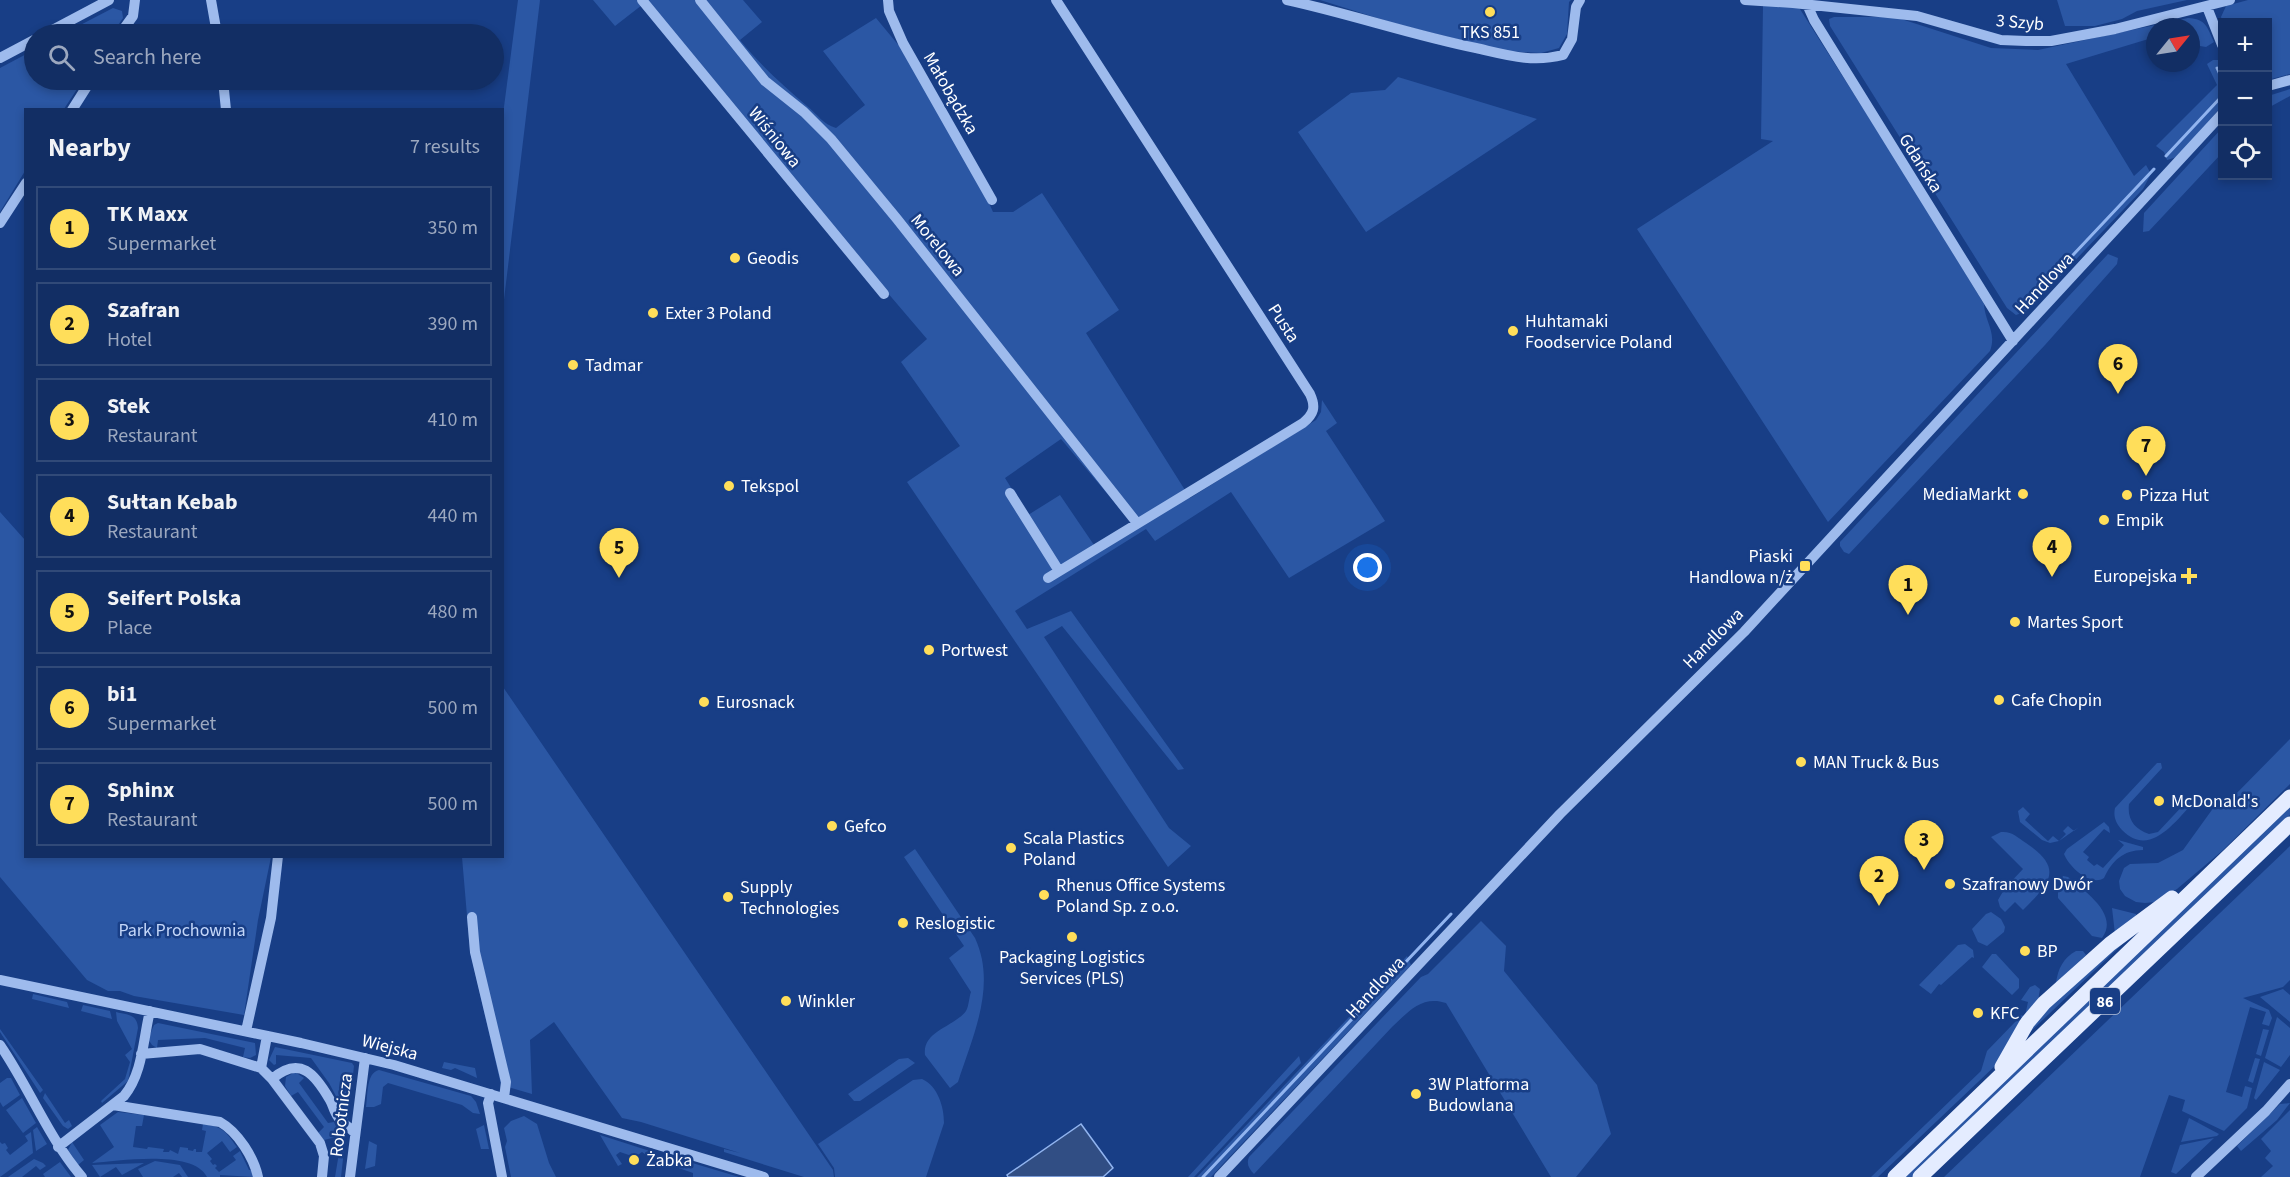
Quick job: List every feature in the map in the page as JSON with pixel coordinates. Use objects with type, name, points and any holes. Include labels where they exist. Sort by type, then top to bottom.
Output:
[{"type":"main road","name":"86","points":[[1895,1177],[2290,798]]},
{"type":"main road","name":"86","points":[[1920,1177],[2290,824]]},
{"type":"main road","points":[[1990,1086],[2027,1023],[2044,1003],[2110,944],[2161,908],[2210,865],[2227,858]]},
{"type":"street","points":[[64,24],[109,0]]},
{"type":"street","points":[[127,24],[133,16],[135,0]]},
{"type":"street","points":[[211,0],[215,24]]},
{"type":"street","name":"Wiśniowa","points":[[642,0],[884,294]]},
{"type":"street","name":"Morelowa","points":[[700,0],[765,81],[804,112],[831,139],[1137,523]]},
{"type":"street","name":"Małobądzka","points":[[888,0],[889,11],[903,43],[992,200]]},
{"type":"street","name":"Pusta","points":[[1048,578],[1303,423],[1312,414],[1314,407],[1310,394],[1056,0]]},
{"type":"street","points":[[1287,0],[1434,40],[1544,60],[1563,55],[1572,39],[1576,7],[1580,0]]},
{"type":"street","name":"3 Szyb","points":[[1744,0],[1805,2],[1917,16],[2001,40],[2026,42],[2050,41],[2115,29],[2230,0]]},
{"type":"street","name":"Gdańska","points":[[1805,2],[2013,341]]},
{"type":"street","points":[[2206,7],[2218,34]]},
{"type":"street","points":[[0,58],[24,45]]},
{"type":"street","points":[[2272,85],[2290,80]]},
{"type":"street","points":[[73,108],[85,90]]},
{"type":"street","points":[[224,90],[226,108]]},
{"type":"street","name":"Handlowa","points":[[1219,1177],[1560,814],[1744,632],[2218,119]]},
{"type":"street","points":[[0,223],[24,186]]},
{"type":"street","points":[[1010,493],[1059,571]]},
{"type":"street","points":[[246,1031],[272,918],[278,858]]},
{"type":"street","points":[[472,917],[475,952],[506,1082],[504,1098]]},
{"type":"street","name":"Wiejska","points":[[0,980],[365,1058],[764,1177]]},
{"type":"street","points":[[58,1147],[113,1105],[132,1086],[150,1011]]},
{"type":"street","points":[[261,1068],[267,1036]]},
{"type":"street","points":[[0,1045],[17,1070],[58,1147],[82,1177]]},
{"type":"street","points":[[141,1054],[200,1049],[261,1068],[272,1079],[320,1143],[324,1156],[322,1177]]},
{"type":"street","name":"Robotnicza","points":[[350,1177],[365,1058]]},
{"type":"street","points":[[272,1079],[283,1070],[298,1067],[312,1074],[338,1117],[356,1133]]},
{"type":"street","points":[[2196,1177],[2266,1111],[2290,1084]]},
{"type":"street","points":[[491,1094],[488,1103],[502,1177]]},
{"type":"street","points":[[113,1105],[220,1122],[231,1131],[249,1154],[258,1177]]},
{"type":"green space","points":[[518,0],[540,0],[504,300],[504,108]]},
{"type":"green space","points":[[593,0],[743,0],[762,22],[740,40],[824,122],[836,128],[865,105],[823,51],[876,18],[900,47],[982,187],[993,212],[1013,212],[1042,193],[1119,310],[1086,333],[1190,498],[1316,420],[1321,412],[1322,400],[1337,423],[1326,431],[1385,521],[1289,578],[1231,492],[1155,541],[1146,529],[1015,611],[1027,629],[1071,611],[1184,769],[1178,770],[1062,626],[1044,637],[1169,828],[1191,846],[1168,867],[907,482],[960,446],[901,362],[927,339],[642,5],[615,26]],"holes":[[[1061,439],[1132,523],[1094,545],[1060,495],[1028,515],[1005,478]]]},
{"type":"green space","points":[[1320,0],[1571,0],[1567,34],[1559,48],[1541,53],[1505,51],[1393,23]]},
{"type":"green space","points":[[2057,0],[2187,0],[2137,11],[2122,19],[2095,26],[2065,26]]},
{"type":"green space","points":[[2248,0],[2290,0],[2290,74],[2272,79],[2272,18],[2221,18],[2226,6]]},
{"type":"green space","points":[[1763,6],[1798,6],[1984,304],[1992,338],[1990,351],[1828,522],[1637,229],[1773,141],[1761,139]]},
{"type":"green space","points":[[113,8],[122,11],[123,18],[119,24],[82,24]]},
{"type":"green space","points":[[1834,17],[1895,17],[1991,48],[2038,50],[2146,27],[2146,40],[2066,64],[2134,176],[2146,165],[2151,174],[2143,189],[2027,311],[2016,315],[2007,308],[1830,26],[1829,19]]},
{"type":"green space","points":[[2200,21],[2207,28],[2214,42],[2206,47],[2200,46]]},
{"type":"green space","points":[[24,55],[24,90],[76,90],[65,108],[24,108],[24,173],[0,212],[0,68]]},
{"type":"green space","points":[[2218,60],[2218,111],[2177,157],[2167,160],[2164,152],[2156,146],[2217,85],[2207,64]]},
{"type":"green space","points":[[1398,77],[1537,119],[1366,232],[1298,132],[1351,93],[1385,90]]},
{"type":"green space","points":[[2290,89],[2290,96],[2272,106],[2272,95]]},
{"type":"green space","points":[[2218,132],[2218,157],[2149,231],[2143,232],[2144,213]]},
{"type":"green space","points":[[2108,254],[2118,258],[2117,264],[2045,345],[1849,554],[1844,552],[1840,542]]},
{"type":"green space","name":"Park Prochownia","points":[[0,512],[24,539],[24,858],[271,858],[258,920],[244,1015],[134,996],[120,991],[108,991],[87,980],[0,877]]},
{"type":"green space","points":[[504,688],[833,1170],[834,1177],[804,1177],[724,1152],[724,1149],[740,1153],[622,1118],[554,1022],[530,1040],[532,1094],[501,1085],[470,951],[462,858],[504,858]]},
{"type":"green space","points":[[2290,739],[2290,784],[2222,851],[2177,889],[2155,902],[2136,902],[2125,896],[2120,889],[2119,881],[2124,868],[2130,864],[2158,863],[2183,850],[2214,807],[2230,800]]},
{"type":"green space","points":[[2157,763],[2161,763],[2162,768],[2129,804],[2129,815],[2133,823],[2149,834],[2158,832],[2188,800],[2192,804],[2160,835],[2142,840],[2132,838],[2118,825],[2114,814],[2115,808]]},
{"type":"green space","points":[[2023,807],[2030,814],[2025,820],[2048,841],[2053,836],[2059,841],[2050,843],[2042,840],[2020,822],[2018,811]]},
{"type":"green space","points":[[2290,807],[2290,815],[1912,1177],[1904,1177]]},
{"type":"green space","points":[[2104,822],[2109,827],[2110,833],[2104,829],[2083,852],[2094,866],[2097,864],[2103,868],[2124,845],[2118,840],[2143,847],[2143,850],[2124,854],[2111,866],[2104,878],[2093,880],[2075,870],[2064,854],[2067,849]]},
{"type":"green space","points":[[2068,826],[2074,831],[2059,841],[2066,834],[2063,831]]},
{"type":"green space","points":[[2001,832],[2014,835],[2038,852],[2046,861],[2049,869],[2046,884],[2023,910],[2015,902],[2005,912],[1998,900],[2005,888],[2023,869],[1991,837]]},
{"type":"green space","points":[[2290,846],[2290,980],[2283,987],[2243,998],[2269,1010],[2272,1018],[2269,1026],[2262,1024],[2266,1012],[2250,1007],[2226,1092],[2242,1097],[2245,1086],[2252,1088],[2247,1108],[2224,1131],[2182,1111],[2185,1100],[2169,1095],[2140,1177],[1944,1177]]},
{"type":"green space","points":[[915,849],[975,938],[984,974],[976,1028],[958,1082],[950,1088],[925,1055],[925,1047],[933,1035],[966,1011],[971,992],[949,958],[964,946],[904,857]]},
{"type":"green space","points":[[2063,876],[2068,877],[2090,896],[2103,912],[2106,929],[2102,938],[2092,936],[2058,898],[2058,888]]},
{"type":"green space","points":[[2112,908],[2136,914],[2136,919],[2115,934]]},
{"type":"green space","points":[[1991,912],[2001,919],[2005,927],[2004,932],[1987,946],[1978,942],[1972,929],[1986,914]]},
{"type":"green space","points":[[1481,921],[1506,946],[1504,971],[1597,1085],[1611,1134],[1576,1177],[1551,1177],[1446,1003],[1437,1001],[1416,1006],[1398,1021],[1254,1174],[1248,1166],[1249,1157],[1421,977],[1428,974]]},
{"type":"green space","points":[[2135,932],[2028,1034],[2032,1022]]},
{"type":"green space","points":[[1965,944],[1973,950],[1974,958],[1972,957],[1941,985],[1939,984],[1931,994],[1919,985],[1958,945]]},
{"type":"green space","points":[[2076,951],[2083,951],[2086,955],[2056,983],[2062,964]]},
{"type":"green space","points":[[1992,954],[1996,954],[2019,979],[2019,988],[2012,995],[1982,967]]},
{"type":"green space","points":[[1407,956],[1411,965],[1211,1177],[1197,1177]]},
{"type":"green space","points":[[2035,985],[2040,989],[2038,1001],[1998,1063],[1878,1177],[1871,1177],[1981,1071],[1987,1051],[2016,1021],[2018,1015],[2025,1016],[2028,1002],[2021,1000],[2030,987]]},
{"type":"green space","points":[[2283,989],[2290,995],[2290,1022],[2260,997]]},
{"type":"green space","points":[[33,994],[67,1002],[69,1008],[32,999]]},
{"type":"green space","points":[[83,1005],[110,1011],[112,1019],[81,1011]]},
{"type":"green space","points":[[116,1012],[134,1018],[138,1028],[128,1081],[102,1103],[101,1101],[125,1079],[130,1062],[125,1055],[132,1049],[117,1021]]},
{"type":"green space","points":[[2277,1017],[2290,1028],[2290,1055],[2281,1067],[2265,1058]]},
{"type":"green space","points":[[158,1023],[255,1043],[256,1055],[250,1058],[243,1057],[245,1048],[205,1038],[158,1040],[157,1048],[148,1039],[154,1025]]},
{"type":"green space","points":[[0,1029],[43,1090],[40,1093],[0,1032]]},
{"type":"green space","points":[[2263,1029],[2269,1030],[2261,1056],[2256,1054]]},
{"type":"green space","points":[[275,1047],[352,1063],[354,1066],[348,1119],[341,1114],[344,1111],[329,1083],[311,1058],[276,1055],[274,1065],[269,1060]]},
{"type":"green space","points":[[1299,1056],[1301,1063],[1194,1177],[1188,1177]]},
{"type":"green space","points":[[908,1058],[915,1063],[860,1101],[854,1101],[848,1094],[899,1059]]},
{"type":"green space","points":[[2255,1058],[2260,1059],[2253,1083],[2248,1081]]},
{"type":"green space","points":[[444,1062],[475,1068],[477,1078],[455,1068],[451,1070],[442,1068]]},
{"type":"green space","points":[[2264,1062],[2280,1070],[2256,1100],[2254,1098]]},
{"type":"green space","points":[[379,1070],[471,1096],[480,1114],[473,1113],[462,1105],[388,1083],[383,1087],[381,1104],[366,1107],[370,1080],[372,1075]]},
{"type":"green space","points":[[295,1072],[304,1078],[299,1083],[328,1123],[334,1122],[345,1141],[341,1177],[335,1177],[340,1147],[336,1137],[324,1140],[318,1133],[324,1127],[298,1092],[291,1096],[285,1086],[286,1077]]},
{"type":"green space","points":[[11,1078],[20,1095],[3,1107],[0,1102],[0,1083]]},
{"type":"green space","points":[[922,1079],[928,1082],[939,1098],[944,1123],[926,1177],[835,1177],[834,1168],[818,1144],[913,1080]]},
{"type":"green space","points":[[45,1093],[65,1123],[69,1120],[72,1126],[68,1129],[63,1126],[43,1098]]},
{"type":"green space","points":[[22,1098],[36,1123],[23,1133],[6,1110]]},
{"type":"green space","points":[[2290,1103],[2277,1120],[2241,1151],[2237,1146],[2280,1104]]},
{"type":"green space","points":[[2290,1110],[2290,1177],[2261,1177],[2273,1166],[2265,1158],[2271,1151],[2261,1139]]},
{"type":"green space","points":[[118,1112],[144,1115],[142,1126],[136,1126],[133,1147],[164,1149],[163,1152],[170,1150],[178,1154],[180,1147],[202,1152],[206,1131],[202,1130],[203,1124],[220,1128],[227,1133],[237,1147],[230,1152],[222,1141],[207,1153],[212,1159],[210,1161],[217,1166],[215,1168],[219,1172],[236,1160],[233,1156],[240,1151],[254,1177],[220,1175],[220,1177],[207,1177],[199,1168],[172,1160],[137,1159],[92,1163],[114,1147],[100,1125]]},
{"type":"green space","points":[[524,1116],[537,1124],[549,1163],[556,1177],[511,1177],[504,1128],[511,1121]]},
{"type":"green space","points":[[2189,1118],[2219,1134],[2181,1142]]},
{"type":"green space","points":[[484,1125],[489,1149],[481,1149],[476,1129]]},
{"type":"green space","points":[[37,1127],[47,1144],[36,1151],[33,1130]]},
{"type":"green space","points":[[31,1132],[33,1153],[0,1177],[0,1142],[5,1143],[10,1155],[28,1141],[25,1136]]},
{"type":"green space","points":[[600,1135],[656,1153],[655,1156],[649,1157],[642,1152],[635,1157],[620,1152],[616,1155],[622,1164],[618,1166]]},
{"type":"green space","points":[[2214,1138],[2176,1174],[2171,1172],[2180,1145]]},
{"type":"green space","points":[[369,1141],[377,1145],[375,1166],[365,1169]]},
{"type":"green space","points":[[72,1142],[84,1160],[78,1165],[68,1150]]},
{"type":"green space","points":[[669,1156],[739,1177],[693,1177],[693,1173],[670,1165],[667,1158]]},
{"type":"green space","points":[[34,1159],[46,1166],[40,1170],[36,1166],[22,1177],[8,1177]]},
{"type":"green space","points":[[155,1161],[180,1165],[188,1177],[182,1177],[179,1173],[173,1177],[143,1177],[138,1169]]},
{"type":"green space","points":[[60,1162],[71,1177],[45,1177],[43,1174]]},
{"type":"green space","points":[[144,1163],[122,1175],[116,1167],[100,1177],[92,1165]]},
{"type":"shaded area","points":[[1081,1124],[1113,1168],[1103,1177],[1008,1177],[1007,1175]]},
{"type":"waterway","points":[[2217,68],[2219,72]]},
{"type":"waterway","points":[[2166,156],[2218,100]]},
{"type":"waterway","points":[[2024,307],[2154,169]]},
{"type":"waterway","points":[[1203,1177],[1451,914]]},
{"type":"place","name":"TKS 851","points":[[1490,12]]},
{"type":"place","name":"Geodis","points":[[735,258]]},
{"type":"place","name":"Exter 3 Poland","points":[[653,313]]},
{"type":"place","name":"Huhtamaki Foodservice Poland","points":[[1513,331]]},
{"type":"place","name":"Tadmar","points":[[573,365]]},
{"type":"place","name":"bi1","points":[[2118,394]]},
{"type":"place","name":"Sphinx","points":[[2146,476]]},
{"type":"place","name":"Tekspol","points":[[729,486]]},
{"type":"place","name":"MediaMarkt","points":[[2023,494]]},
{"type":"place","name":"Pizza Hut","points":[[2127,495]]},
{"type":"place","name":"Empik","points":[[2104,520]]},
{"type":"place","name":"Piaski Handlowa n/ż","points":[[1805,566]]},
{"type":"place","name":"Europejska","points":[[2189,576]]},
{"type":"place","name":"Sułtan Kebab","points":[[2052,577]]},
{"type":"place","name":"Seifert Polska","points":[[619,578]]},
{"type":"place","name":"TK Maxx","points":[[1908,615]]},
{"type":"place","name":"Martes Sport","points":[[2015,622]]},
{"type":"place","name":"Portwest","points":[[929,650]]},
{"type":"place","name":"Cafe Chopin","points":[[1999,700]]},
{"type":"place","name":"Eurosnack","points":[[704,702]]},
{"type":"place","name":"MAN Truck & Bus","points":[[1801,762]]},
{"type":"place","name":"McDonald's","points":[[2159,801]]},
{"type":"place","name":"Gefco","points":[[832,826]]},
{"type":"place","name":"Scala Plastics Poland","points":[[1011,848]]},
{"type":"place","name":"Stek","points":[[1924,870]]},
{"type":"place","name":"Szafranowy Dwór","points":[[1950,884]]},
{"type":"place","name":"Rhenus Office Systems Poland Sp. z o.o.","points":[[1044,895]]},
{"type":"place","name":"Supply Technologies","points":[[728,897]]},
{"type":"place","name":"Szafran","points":[[1879,906]]},
{"type":"place","name":"Reslogistic","points":[[903,923]]},
{"type":"place","name":"Packaging Logistics Services (PLS)","points":[[1072,937]]},
{"type":"place","name":"BP","points":[[2025,951]]},
{"type":"place","name":"Winkler","points":[[786,1001]]},
{"type":"place","name":"KFC","points":[[1978,1013]]},
{"type":"place","name":"3W Platforma Budowlana","points":[[1416,1094]]},
{"type":"place","name":"Żabka","points":[[634,1160]]}]
